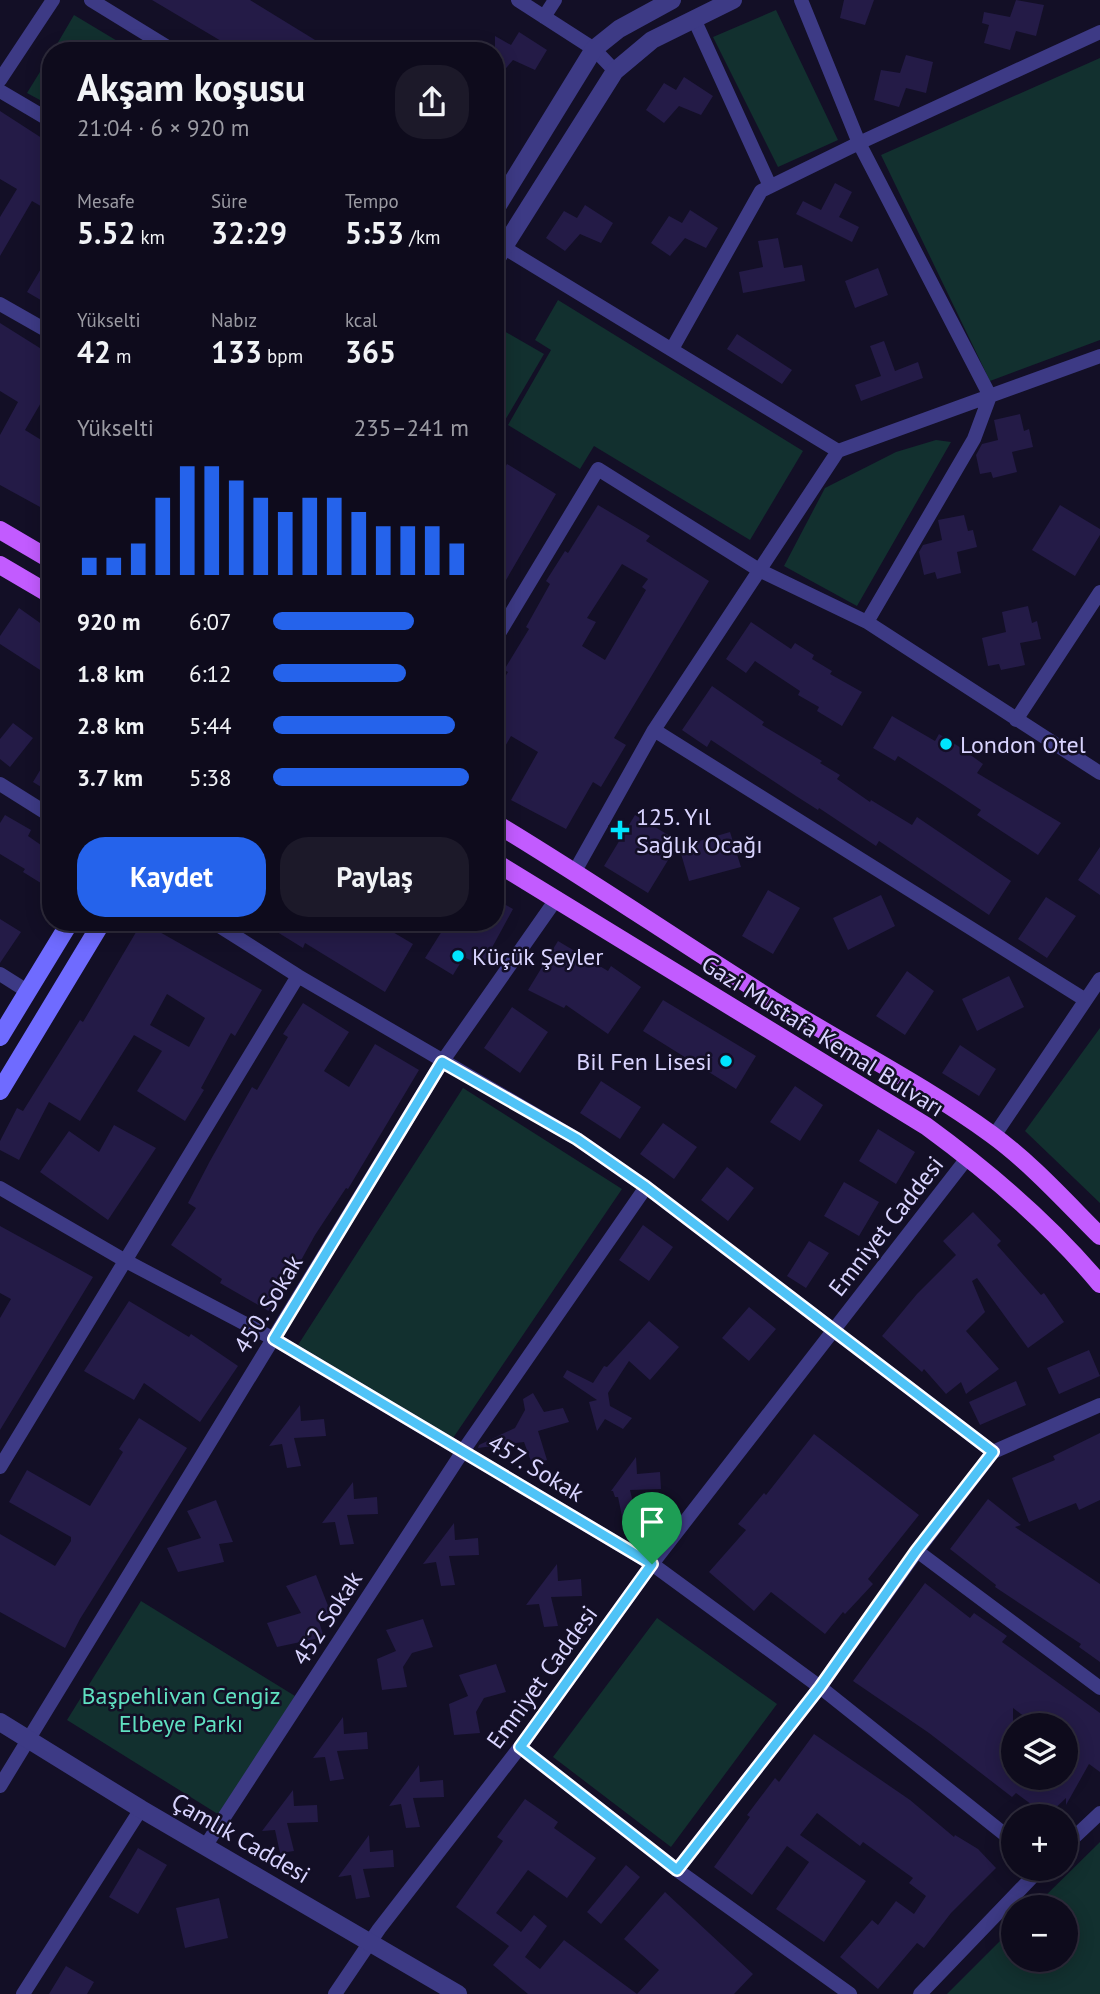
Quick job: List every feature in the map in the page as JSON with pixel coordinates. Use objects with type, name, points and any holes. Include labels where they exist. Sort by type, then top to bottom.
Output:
[{"type":"main road","points":[[0,530],[42,555]]},
{"type":"main road","points":[[0,565],[42,590]]},
{"type":"main road","name":"Gazi Mustafa Kemal Bulvarı","points":[[504,828],[575,871],[761,993],[940,1099],[993,1136],[1046,1182],[1100,1236]]},
{"type":"main road","name":"Gazi Mustafa Kemal Bulvarı","points":[[504,867],[926,1126],[968,1157],[1052,1233],[1100,1284]]},
{"type":"main road","points":[[0,1037],[64,931]]},
{"type":"main road","points":[[0,1091],[97,931]]},
{"type":"street","points":[[0,80],[53,0]]},
{"type":"street","points":[[91,0],[159,42]]},
{"type":"street","points":[[518,0],[594,49],[615,71]]},
{"type":"street","points":[[544,17],[555,0]]},
{"type":"street","points":[[504,195],[594,49],[618,29],[672,0]]},
{"type":"street","points":[[504,246],[615,71],[652,40],[733,0]]},
{"type":"street","points":[[801,0],[859,143],[990,396],[974,439],[867,622]]},
{"type":"street","points":[[694,19],[771,186]]},
{"type":"street","points":[[672,349],[761,191],[1100,32]]},
{"type":"street","points":[[0,91],[42,116]]},
{"type":"street","points":[[504,257],[672,349],[838,451]]},
{"type":"street","points":[[0,304],[42,328]]},
{"type":"street","points":[[575,871],[653,730],[838,451],[1100,356]]},
{"type":"street","points":[[504,625],[598,469],[760,570],[867,622],[1100,774]]},
{"type":"street","points":[[1016,720],[1100,592]]},
{"type":"street","points":[[653,730],[1084,999]]},
{"type":"street","points":[[0,784],[42,810]]},
{"type":"street","name":"450. Sokak","points":[[0,1786],[442,1062],[557,898]]},
{"type":"street","points":[[227,931],[442,1062],[577,1139],[646,1187],[993,1452]]},
{"type":"street","points":[[0,974],[27,991]]},
{"type":"street","points":[[0,1467],[298,976]]},
{"type":"street","points":[[993,1136],[1100,979]]},
{"type":"street","name":"Emniyet Caddesi","points":[[335,1994],[370,1941],[520,1747],[652,1564],[968,1157]]},
{"type":"street","name":"452 Sokak","points":[[206,1845],[463,1451],[646,1187]]},
{"type":"street","name":"457. Sokak","points":[[0,1188],[124,1260],[274,1339],[652,1564],[820,1687],[1001,1831]]},
{"type":"street","points":[[677,1870],[820,1687],[916,1551],[993,1452],[1100,1405]]},
{"type":"street","points":[[916,1551],[1100,1688]]},
{"type":"street","name":"Çamlık Caddesi","points":[[0,1722],[141,1809],[458,1994]]},
{"type":"street","points":[[520,1747],[677,1870],[850,1994]]},
{"type":"street","points":[[23,1994],[141,1809]]},
{"type":"street","points":[[1078,1834],[1100,1813]]},
{"type":"street","points":[[920,1994],[1029,1881]]},
{"type":"green space","points":[[776,10],[838,140],[778,167],[713,37]]},
{"type":"green space","points":[[74,15],[119,42],[58,42]]},
{"type":"green space","points":[[1100,58],[1100,340],[990,381],[881,155]]},
{"type":"green space","points":[[42,69],[42,101],[27,93]]},
{"type":"green space","points":[[558,300],[803,451],[750,540],[594,446],[580,469],[508,425],[551,350],[535,340]]},
{"type":"green space","points":[[504,331],[544,354],[504,422]]},
{"type":"green space","points":[[936,440],[951,442],[857,606],[784,566],[825,488],[896,452]]},
{"type":"green space","points":[[1100,1028],[1100,1203],[1025,1131]]},
{"type":"green space","points":[[463,1088],[622,1189],[453,1438],[298,1345]]},
{"type":"green space","name":"Başpehlivan Cengiz Elbeye Parkı","points":[[141,1601],[295,1696],[221,1816],[67,1720]]},
{"type":"green space","points":[[657,1618],[777,1704],[671,1847],[553,1757]]},
{"type":"green space","points":[[1100,1842],[1100,1994],[947,1994],[1001,1940],[1001,1972],[1078,1972],[1078,1895],[1046,1895],[1060,1881],[1078,1881],[1078,1864]]},
{"type":"building","points":[[152,0],[250,0],[318,42],[223,42]]},
{"type":"building","points":[[844,0],[874,0],[865,25],[840,18]]},
{"type":"building","points":[[1016,0],[1044,5],[1036,36],[1016,31],[1010,50],[984,43],[989,25],[982,23],[984,12],[1010,17]]},
{"type":"building","points":[[519,32],[547,50],[535,70],[513,60],[504,70],[504,42],[495,42],[495,36],[511,45]]},
{"type":"building","points":[[906,55],[933,62],[926,93],[906,88],[899,107],[874,100],[881,70],[900,73]]},
{"type":"building","points":[[684,77],[713,96],[701,115],[679,106],[664,123],[646,110],[664,83],[676,90]]},
{"type":"building","points":[[0,111],[42,138],[42,207],[32,201],[0,256],[0,217],[17,189],[0,179]]},
{"type":"building","points":[[835,183],[852,192],[839,217],[859,227],[852,242],[796,214],[803,201],[821,210]]},
{"type":"building","points":[[585,205],[613,223],[601,243],[580,234],[565,251],[546,238],[564,211],[577,218]]},
{"type":"building","points":[[690,210],[718,228],[706,248],[685,238],[670,256],[651,243],[669,216],[682,223]]},
{"type":"building","points":[[778,238],[784,268],[802,265],[805,281],[743,293],[739,272],[763,267],[758,241]]},
{"type":"building","points":[[42,267],[42,301],[27,292]]},
{"type":"building","points":[[878,268],[888,295],[855,308],[845,281]]},
{"type":"building","points":[[0,323],[42,349],[42,401],[25,430],[42,440],[42,508],[0,485],[0,435],[18,402],[0,391]]},
{"type":"building","points":[[737,334],[792,370],[782,384],[727,349]]},
{"type":"building","points":[[884,341],[895,371],[918,362],[923,378],[861,401],[855,385],[881,376],[870,346]]},
{"type":"building","points":[[1020,414],[1024,431],[1029,429],[1033,447],[1012,452],[1017,472],[993,478],[991,472],[980,474],[976,455],[982,444],[998,440],[994,420]]},
{"type":"building","points":[[507,464],[556,494],[504,584],[504,469]]},
{"type":"building","points":[[598,505],[650,536],[646,541],[709,581],[614,738],[626,745],[601,787],[593,782],[566,829],[511,800],[538,752],[511,736],[504,748],[504,678],[508,672],[504,670],[529,629],[526,627],[550,584],[546,581],[565,551],[568,553]],"holes":[[[622,564],[648,579],[642,587],[646,590],[605,660],[582,646],[596,622],[587,618]]]},
{"type":"building","points":[[1060,505],[1100,529],[1100,535],[1075,576],[1032,550]]},
{"type":"building","points":[[964,515],[968,531],[973,530],[977,547],[957,552],[961,573],[937,579],[935,572],[924,575],[919,552],[923,545],[942,540],[938,520]]},
{"type":"building","points":[[1028,606],[1032,623],[1037,621],[1041,639],[1020,643],[1025,665],[1001,670],[999,664],[988,666],[982,638],[1006,632],[1002,612]]},
{"type":"building","points":[[19,608],[42,624],[42,671],[0,644],[0,636]]},
{"type":"building","points":[[751,622],[791,649],[795,643],[814,655],[812,659],[832,671],[830,674],[862,692],[842,726],[817,711],[819,707],[798,695],[800,691],[755,661],[746,673],[726,659]]},
{"type":"building","points":[[712,686],[764,722],[762,725],[822,761],[820,763],[840,775],[837,779],[870,802],[871,800],[912,825],[917,817],[1011,881],[989,915],[879,841],[876,846],[711,740],[707,747],[682,730]]},
{"type":"building","points":[[892,716],[935,741],[939,734],[958,746],[983,764],[977,773],[1061,823],[1038,855],[977,815],[981,810],[945,786],[898,756],[895,761],[873,748]]},
{"type":"building","points":[[13,723],[33,738],[10,767],[0,759],[0,739]]},
{"type":"building","points":[[42,767],[42,788],[33,782]]},
{"type":"building","points":[[5,815],[31,830],[28,836],[42,846],[42,884],[23,872],[25,869],[0,854],[0,823]]},
{"type":"building","points":[[635,815],[670,836],[673,852],[648,893],[604,866]]},
{"type":"building","points":[[730,832],[741,867],[689,881],[679,847]]},
{"type":"building","points":[[1100,847],[1100,895],[1078,880]]},
{"type":"building","points":[[768,890],[800,908],[773,954],[742,936]]},
{"type":"building","points":[[881,895],[895,926],[848,950],[833,918]]},
{"type":"building","points":[[1046,897],[1076,916],[1047,958],[1018,939]]},
{"type":"building","name":"Küçük Şeyler","points":[[504,904],[513,909],[504,926]]},
{"type":"building","points":[[0,919],[21,932],[0,963]]},
{"type":"building","points":[[137,931],[158,931],[262,990],[235,1036],[231,1033],[201,1088],[204,1090],[185,1121],[137,1091],[162,1051],[134,1035],[80,1121],[49,1102],[19,1160],[0,1150],[0,1141],[17,1108],[23,1111],[80,1020],[83,1022]],"holes":[[[167,994],[205,1018],[189,1047],[150,1025]]]},
{"type":"building","points":[[276,931],[391,931],[413,944],[385,992],[305,943],[303,948]]},
{"type":"building","name":"Küçük Şeyler","points":[[442,931],[501,931],[482,966],[464,957],[453,975],[425,958]]},
{"type":"building","points":[[558,941],[608,971],[611,966],[641,987],[608,1034],[566,1005],[564,1008],[528,990]]},
{"type":"building","points":[[907,971],[934,991],[905,1035],[876,1016]]},
{"type":"building","points":[[1009,976],[1024,1007],[977,1031],[962,999]]},
{"type":"building","points":[[663,1000],[756,1056],[736,1089],[643,1031]]},
{"type":"building","points":[[303,1003],[349,1032],[324,1071],[349,1087],[375,1044],[419,1070],[348,1189],[346,1188],[315,1235],[272,1313],[220,1283],[222,1279],[171,1245],[196,1208],[188,1203],[210,1161],[252,1087],[257,1090],[288,1037],[283,1034]]},
{"type":"building","points":[[512,1007],[548,1032],[520,1073],[484,1048]]},
{"type":"building","points":[[960,1045],[996,1069],[979,1096],[942,1073]]},
{"type":"building","points":[[601,1081],[641,1107],[620,1139],[580,1113]]},
{"type":"building","points":[[795,1086],[823,1105],[800,1141],[770,1122]]},
{"type":"building","points":[[663,1123],[697,1147],[674,1179],[640,1154]]},
{"type":"building","points":[[114,1125],[156,1148],[108,1220],[40,1172],[69,1131],[99,1152]]},
{"type":"building","points":[[878,1129],[915,1152],[896,1184],[859,1161]]},
{"type":"building","points":[[727,1167],[754,1188],[728,1221],[701,1200]]},
{"type":"building","points":[[844,1182],[879,1202],[859,1236],[824,1216]]},
{"type":"building","points":[[973,1212],[1001,1241],[997,1245],[1041,1295],[1044,1293],[1064,1322],[1028,1348],[977,1278],[972,1281],[985,1312],[966,1331],[999,1369],[966,1394],[961,1382],[946,1394],[924,1369],[922,1372],[882,1336],[917,1294],[956,1255],[943,1241]]},
{"type":"building","points":[[643,1225],[673,1247],[649,1281],[619,1260]]},
{"type":"building","points":[[0,1226],[93,1277],[0,1430],[0,1318],[11,1299],[0,1293]]},
{"type":"building","points":[[809,1241],[829,1253],[806,1288],[787,1276]]},
{"type":"building","points":[[129,1301],[189,1337],[191,1334],[238,1366],[200,1422],[144,1383],[134,1400],[84,1371]]},
{"type":"building","points":[[749,1307],[776,1329],[749,1361],[722,1338]]},
{"type":"building","points":[[649,1321],[679,1347],[650,1380],[629,1361],[608,1393],[610,1406],[632,1418],[623,1429],[605,1419],[597,1431],[589,1402],[597,1400],[563,1377],[567,1370],[593,1383],[604,1366],[607,1367]]},
{"type":"building","points":[[1089,1350],[1100,1376],[1059,1394],[1047,1368]]},
{"type":"building","points":[[1016,1381],[1026,1405],[980,1425],[969,1402]]},
{"type":"building","points":[[533,1393],[544,1412],[563,1408],[569,1422],[538,1431],[547,1460],[532,1464],[524,1442],[478,1448],[479,1445],[515,1428],[525,1410],[523,1399]]},
{"type":"building","points":[[300,1405],[301,1421],[324,1419],[326,1436],[294,1438],[301,1466],[287,1468],[282,1444],[269,1446]]},
{"type":"building","points":[[139,1418],[187,1448],[80,1619],[65,1648],[0,1612],[0,1534],[55,1566],[71,1541],[71,1537],[9,1502],[27,1470],[90,1506],[123,1452],[119,1449]]},
{"type":"building","points":[[1100,1433],[1100,1500],[1079,1510],[1076,1503],[1029,1522],[1012,1478],[1055,1460],[1053,1456]]},
{"type":"building","points":[[814,1434],[919,1515],[868,1579],[873,1584],[845,1614],[843,1612],[825,1634],[771,1592],[754,1611],[709,1572],[746,1530],[738,1524],[764,1493],[766,1495]]},
{"type":"building","points":[[636,1457],[637,1474],[660,1472],[661,1489],[630,1490],[637,1519],[623,1521],[618,1497],[611,1491]]},
{"type":"building","points":[[353,1482],[354,1499],[377,1497],[378,1514],[347,1515],[354,1544],[340,1545],[335,1522],[322,1523]]},
{"type":"building","points":[[988,1499],[1021,1525],[1015,1527],[1100,1584],[1100,1662],[1079,1647],[1081,1644],[995,1587],[996,1585],[950,1549]]},
{"type":"building","points":[[216,1500],[233,1542],[219,1544],[224,1562],[178,1572],[167,1548],[201,1538],[187,1511]]},
{"type":"building","points":[[454,1523],[455,1540],[478,1538],[479,1555],[449,1556],[455,1585],[441,1586],[436,1562],[423,1564]]},
{"type":"building","points":[[557,1564],[558,1581],[581,1579],[582,1596],[551,1597],[558,1626],[544,1627],[539,1604],[526,1605]]},
{"type":"building","points":[[316,1575],[332,1616],[318,1619],[324,1637],[277,1647],[267,1623],[301,1613],[286,1586]]},
{"type":"building","points":[[925,1583],[970,1618],[974,1613],[1007,1636],[1002,1642],[1100,1713],[1100,1772],[1089,1764],[1078,1784],[1078,1713],[1020,1713],[1013,1708],[1013,1713],[1001,1713],[1001,1789],[929,1733],[853,1681]]},
{"type":"building","points":[[423,1619],[433,1647],[412,1653],[403,1667],[407,1687],[382,1690],[377,1659],[396,1651],[386,1630]]},
{"type":"building","points":[[496,1664],[506,1692],[484,1698],[476,1712],[480,1733],[454,1735],[449,1704],[468,1696],[459,1675]]},
{"type":"building","points":[[343,1717],[344,1734],[367,1732],[368,1749],[337,1751],[344,1779],[330,1781],[325,1757],[313,1758]]},
{"type":"building","points":[[814,1734],[910,1800],[954,1837],[955,1835],[978,1849],[996,1868],[951,1913],[924,1948],[917,1943],[878,1989],[840,1957],[872,1920],[878,1925],[896,1901],[914,1914],[926,1896],[909,1883],[913,1878],[863,1842],[860,1846],[817,1813],[800,1835],[866,1881],[824,1942],[776,1909],[809,1862],[787,1846],[752,1895],[714,1867],[750,1817],[747,1815],[775,1778],[779,1782]]},
{"type":"building","points":[[419,1765],[420,1782],[443,1780],[444,1797],[413,1798],[420,1827],[406,1828],[401,1804],[389,1806]]},
{"type":"building","points":[[293,1790],[294,1806],[317,1805],[318,1822],[287,1823],[294,1851],[280,1853],[275,1830],[262,1831]]},
{"type":"building","points":[[1003,1790],[1074,1790],[1067,1804],[1066,1798],[1060,1804],[1031,1804],[1016,1793],[1012,1797]]},
{"type":"building","points":[[525,1799],[558,1822],[554,1828],[596,1858],[567,1898],[528,1870],[496,1913],[521,1932],[534,1915],[547,1926],[525,1957],[540,1969],[564,1940],[637,1994],[528,1994],[493,1965],[509,1946],[456,1907],[503,1841],[497,1837]]},
{"type":"building","points":[[369,1835],[370,1852],[393,1850],[394,1867],[363,1869],[370,1897],[356,1899],[351,1875],[338,1877]]},
{"type":"building","points":[[138,1848],[167,1865],[138,1914],[109,1897]]},
{"type":"building","points":[[626,1865],[640,1877],[601,1924],[587,1912]]},
{"type":"building","points":[[665,1892],[753,1974],[734,1994],[637,1994],[659,1970],[624,1939]]},
{"type":"building","points":[[219,1898],[228,1938],[185,1948],[176,1908]]},
{"type":"building","points":[[66,1966],[94,1982],[87,1994],[49,1994]]},
{"type":"place","name":"London Otel","points":[[946,744]]},
{"type":"place","name":"125. Yıl Sağlık Ocağı","points":[[620,830]]},
{"type":"place","name":"Küçük Şeyler","points":[[458,956]]},
{"type":"place","name":"Bil Fen Lisesi","points":[[726,1061]]},
{"type":"route","points":[[442,1062],[577,1139],[646,1187],[993,1452],[916,1551],[820,1687],[677,1870],[520,1747],[652,1564],[274,1339],[442,1062]]}]
